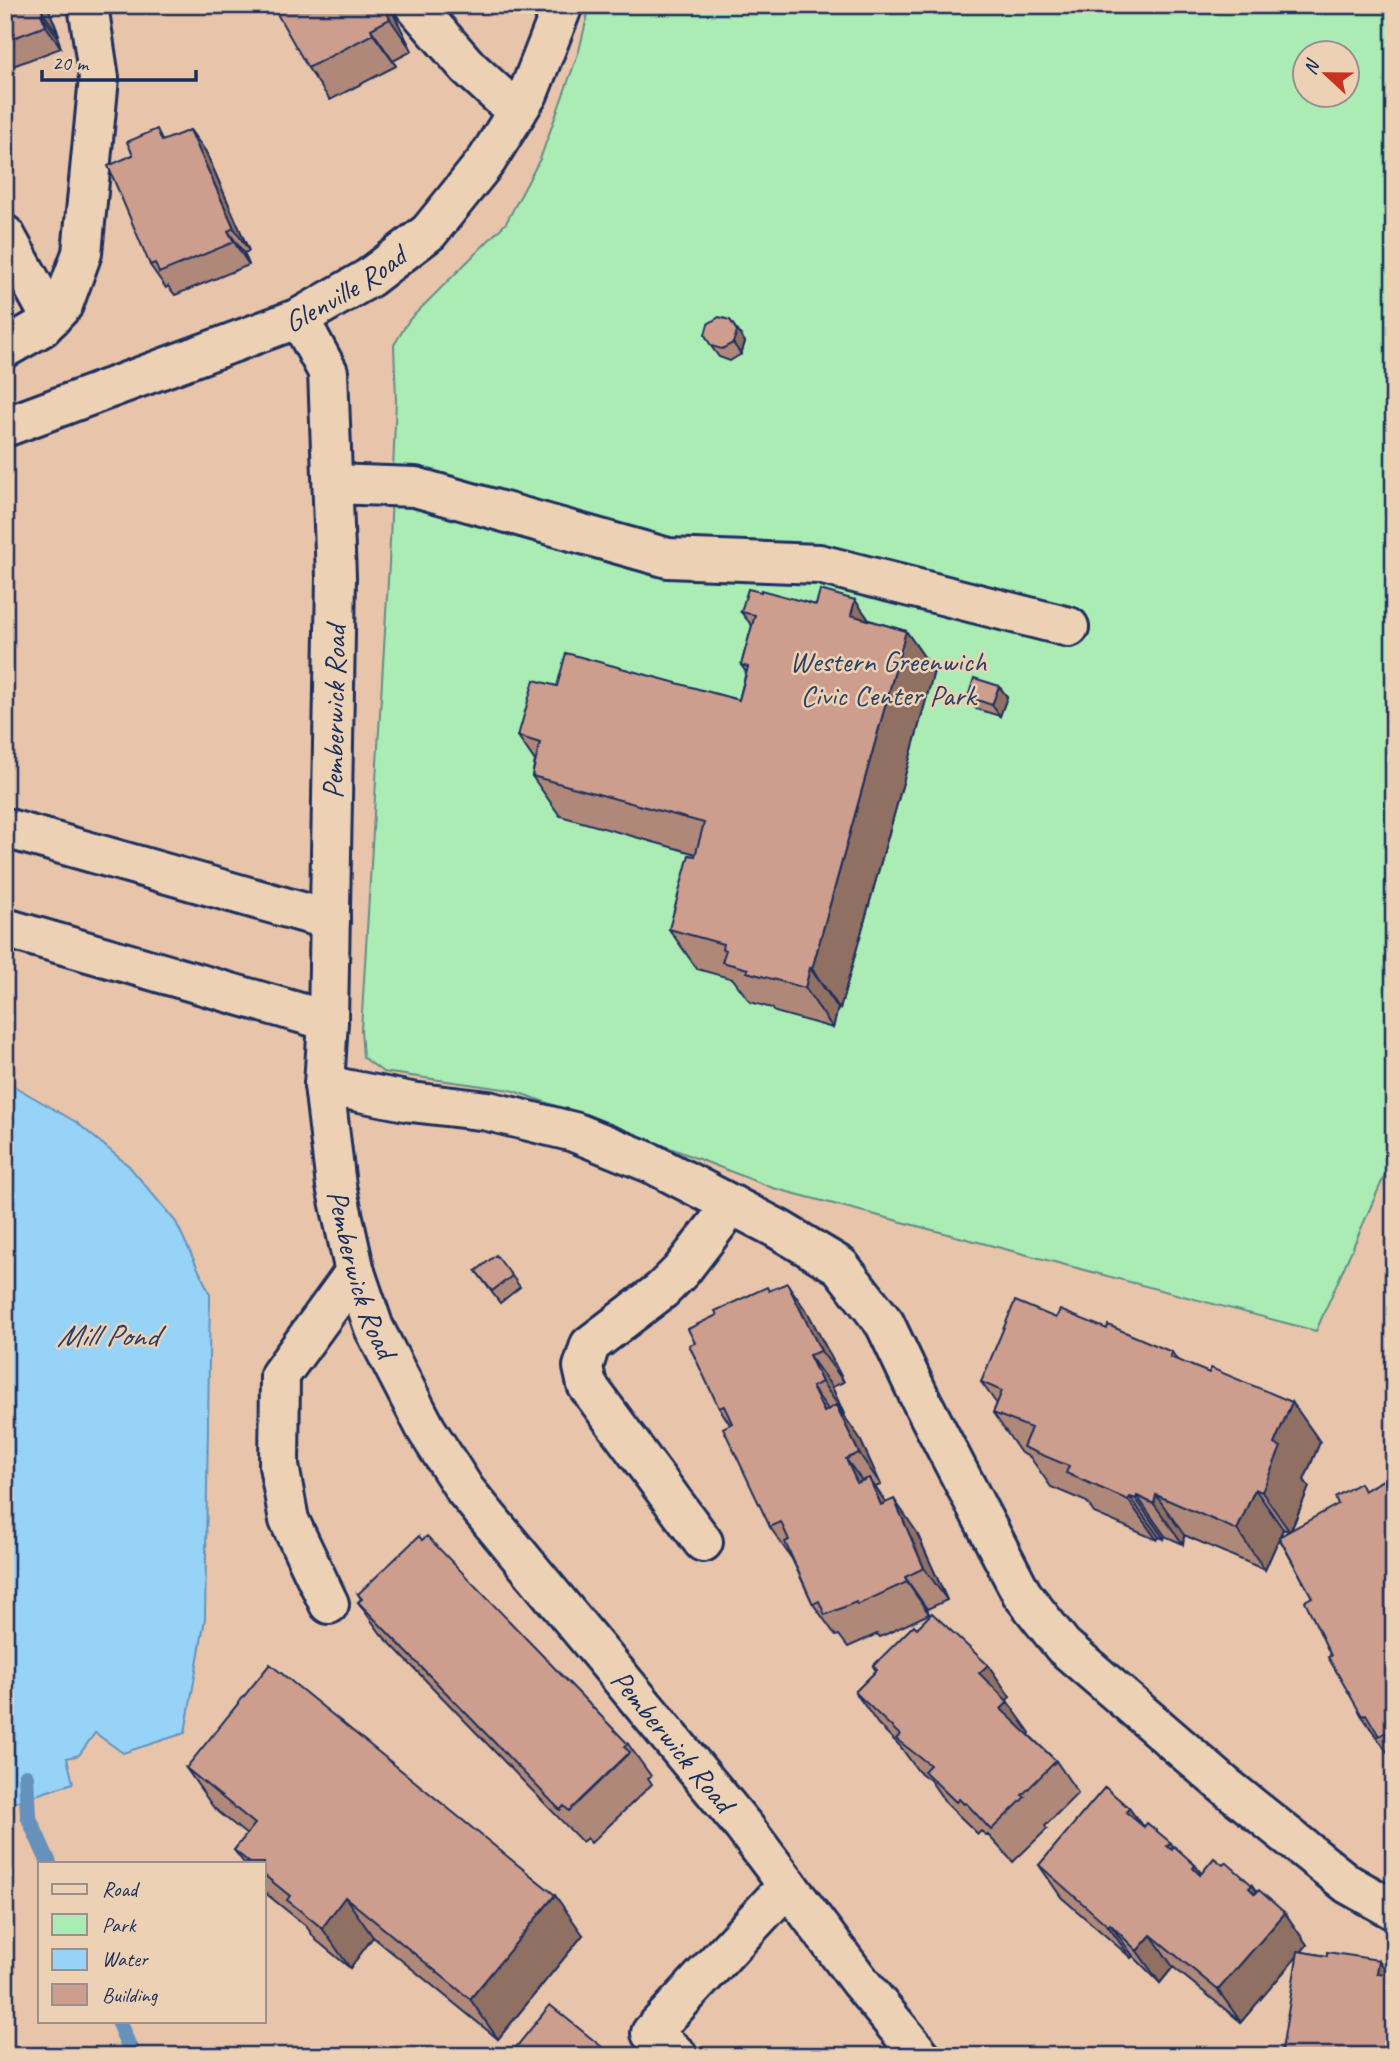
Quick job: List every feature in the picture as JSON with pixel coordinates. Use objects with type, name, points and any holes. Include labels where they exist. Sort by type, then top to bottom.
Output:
[{"type":"street","points":[[5,348],[42,327],[63,305],[82,253],[99,78],[88,5]]},
{"type":"street","points":[[414,5],[468,67],[517,112]]},
{"type":"street","name":"Glenville Road","points":[[5,427],[299,318],[369,278],[429,232],[487,160],[528,94],[563,5]]},
{"type":"street","points":[[5,235],[51,318]]},
{"type":"street","name":"Pemberwick Road","points":[[299,318],[328,372],[337,577],[328,1021],[324,1085],[336,1186],[355,1272],[374,1328],[426,1429],[465,1490],[744,1827],[860,1982],[920,2056]]},
{"type":"street","points":[[332,484],[415,487],[668,558],[819,564],[1069,627]]},
{"type":"street","points":[[5,828],[330,919]]},
{"type":"street","points":[[5,928],[328,1021]]},
{"type":"street","points":[[324,1085],[411,1102],[488,1111],[574,1132],[651,1163],[840,1266],[885,1324],[920,1398],[1022,1594],[1063,1646],[1234,1793],[1348,1884],[1394,1910]]},
{"type":"street","points":[[703,1542],[587,1385],[583,1367],[590,1345],[662,1290],[681,1271],[732,1205]]},
{"type":"street","points":[[329,1604],[289,1520],[279,1466],[280,1375],[355,1272]]},
{"type":"street","points":[[678,2056],[651,2033],[788,1885]]},
{"type":"green space","name":"Western Greenwich Civic Center Park","points":[[590,5],[1394,5],[1394,1154],[1316,1331],[773,1188],[632,1133],[511,1090],[383,1072],[363,1057],[361,1030],[389,564],[396,399],[394,345],[409,320],[506,223],[540,159],[579,51]]},
{"type":"water","name":"Mill Pond","points":[[5,1081],[76,1122],[129,1166],[176,1222],[210,1294],[205,1619],[185,1733],[123,1753],[95,1733],[79,1755],[67,1758],[73,1783],[20,1800],[5,1808]]},
{"type":"building","points":[[5,5],[40,5],[46,26],[5,41]]},
{"type":"building","points":[[272,5],[383,5],[390,19],[371,29],[373,34],[308,68]]},
{"type":"building","points":[[157,129],[162,141],[190,130],[234,228],[228,231],[234,242],[159,273],[155,263],[150,265],[108,166],[133,155],[127,142]]},
{"type":"building","points":[[719,317],[730,320],[737,331],[733,343],[722,349],[711,346],[705,335],[708,324]]},
{"type":"building","points":[[748,589],[816,605],[820,590],[855,600],[851,615],[906,631],[805,988],[722,962],[726,950],[722,949],[723,944],[669,929],[689,855],[695,856],[704,823],[532,776],[540,743],[518,736],[534,680],[557,686],[566,653],[739,700],[748,667],[741,665],[755,615],[741,612]]},
{"type":"building","points":[[974,678],[999,686],[992,705],[968,697]]},
{"type":"building","points":[[496,1255],[512,1276],[492,1291],[476,1271]]},
{"type":"building","points":[[787,1283],[821,1351],[809,1355],[822,1382],[812,1387],[824,1412],[836,1405],[859,1453],[846,1459],[857,1483],[869,1478],[881,1505],[894,1499],[924,1568],[905,1577],[907,1582],[857,1605],[856,1602],[825,1615],[819,1601],[813,1604],[785,1542],[789,1540],[781,1522],[770,1527],[723,1428],[732,1423],[724,1406],[719,1408],[689,1345],[695,1343],[688,1329],[717,1315],[715,1311],[767,1287],[769,1291]]},
{"type":"building","points":[[1015,1301],[1056,1318],[1060,1310],[1107,1329],[1108,1325],[1172,1352],[1170,1357],[1209,1373],[1211,1368],[1292,1402],[1274,1444],[1281,1447],[1262,1492],[1255,1489],[1237,1530],[1156,1495],[1154,1504],[1137,1496],[1136,1499],[1130,1497],[1128,1500],[1066,1473],[1069,1466],[1023,1447],[1031,1428],[993,1413],[1002,1391],[981,1382]]},
{"type":"building","points":[[1394,1474],[1394,1746],[1386,1732],[1379,1736],[1366,1714],[1362,1716],[1328,1657],[1331,1656],[1305,1601],[1312,1597],[1279,1537],[1338,1504],[1335,1497],[1360,1483],[1364,1491]]},
{"type":"building","points":[[419,1536],[422,1540],[427,1536],[628,1744],[624,1747],[630,1752],[569,1811],[564,1806],[560,1810],[358,1602],[362,1599],[358,1594]]},
{"type":"building","points":[[932,1613],[988,1665],[979,1673],[1008,1702],[1001,1709],[1056,1761],[1022,1795],[1025,1797],[991,1830],[966,1803],[959,1799],[956,1802],[924,1771],[930,1765],[896,1739],[900,1735],[855,1692],[877,1670],[873,1666],[914,1625],[917,1628]]},
{"type":"building","points":[[270,1664],[555,1895],[470,1999],[345,1897],[322,1928],[287,1900],[290,1896],[266,1877],[266,1862],[249,1862],[234,1850],[255,1824],[186,1768]]},
{"type":"building","points":[[1105,1787],[1129,1808],[1126,1812],[1144,1827],[1147,1823],[1171,1843],[1167,1846],[1172,1850],[1174,1846],[1195,1865],[1193,1868],[1200,1875],[1214,1858],[1223,1865],[1226,1862],[1252,1885],[1249,1888],[1255,1894],[1259,1890],[1285,1913],[1218,1990],[1151,1935],[1137,1951],[1110,1924],[1108,1926],[1039,1865]]},
{"type":"building","points":[[1298,1951],[1327,1956],[1327,1952],[1379,1960],[1377,1973],[1394,1975],[1394,2056],[1281,2056]]},
{"type":"building","points":[[550,2005],[613,2056],[509,2056]]},
{"type":"waterway","points":[[26,1776],[28,1816],[49,1862]]},
{"type":"waterway","points":[[118,2022],[133,2056]]}]
